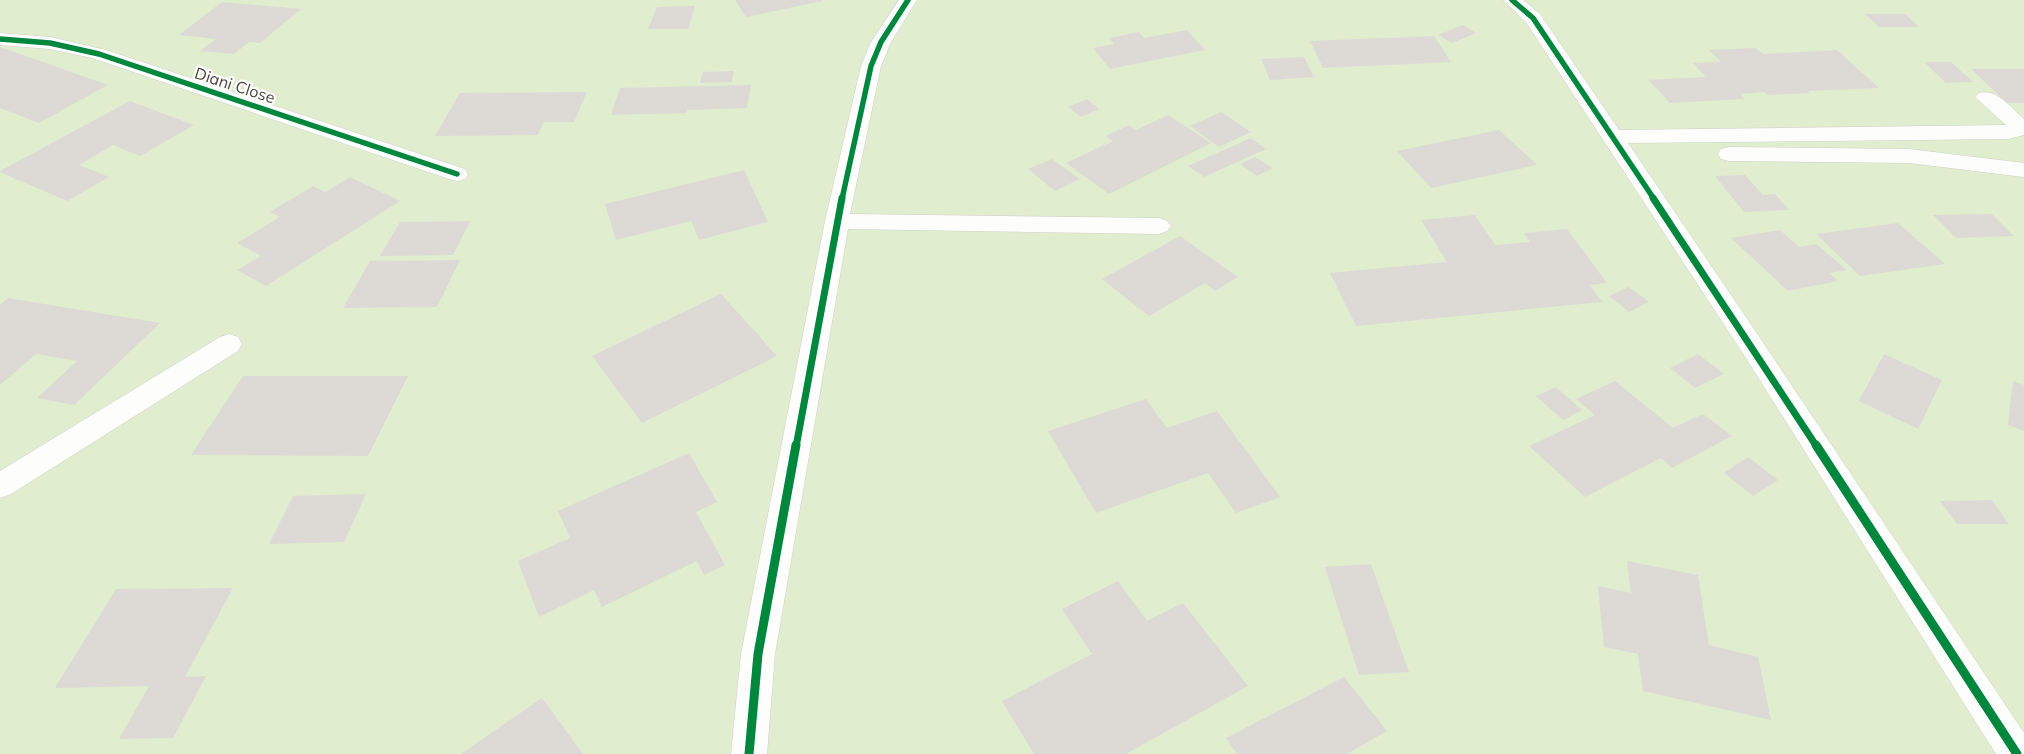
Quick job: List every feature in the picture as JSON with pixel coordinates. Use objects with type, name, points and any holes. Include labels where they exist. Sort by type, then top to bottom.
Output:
[{"type":"street","points":[[749,754],[758,654],[837,221],[871,66],[881,42],[908,0]]},
{"type":"street","points":[[1512,0],[1533,18],[1753,348],[2017,754]]},
{"type":"street","name":"Diani Close","points":[[0,39],[25,39],[64,44],[457,174]]},
{"type":"street","points":[[1617,144],[2008,132],[2017,130],[2018,125],[1986,97]]},
{"type":"street","points":[[1617,144],[1909,156],[2024,170]]},
{"type":"street","points":[[837,221],[1158,226]]},
{"type":"street","points":[[0,486],[229,344]]},
{"type":"green space","points":[[0,0],[2024,0],[2024,754],[0,754]]},
{"type":"building","points":[[735,0],[822,0],[822,1],[746,17]]},
{"type":"building","points":[[222,2],[301,9],[260,43],[249,42],[234,54],[200,51],[216,39],[179,35]]},
{"type":"building","points":[[695,6],[688,29],[648,29],[657,7]]},
{"type":"building","points":[[1865,14],[1905,14],[1919,27],[1879,27]]},
{"type":"building","points":[[1463,25],[1476,33],[1452,43],[1438,35]]},
{"type":"building","points":[[1187,30],[1205,50],[1110,69],[1093,48],[1114,44],[1109,38],[1139,32],[1144,38]]},
{"type":"building","points":[[1434,36],[1451,62],[1323,68],[1310,41]]},
{"type":"building","points":[[0,47],[108,85],[39,123],[0,108]]},
{"type":"building","points":[[1756,48],[1763,54],[1837,50],[1879,88],[1767,95],[1764,92],[1740,94],[1745,99],[1670,103],[1649,80],[1706,77],[1693,63],[1721,62],[1709,50]]},
{"type":"building","points":[[1304,57],[1314,77],[1270,80],[1261,59]]},
{"type":"building","points":[[1924,62],[1951,62],[1973,82],[1946,83]]},
{"type":"building","points":[[1971,69],[2024,69],[2024,103],[2007,103]]},
{"type":"building","points":[[734,71],[732,82],[700,83],[703,72]]},
{"type":"building","points":[[751,85],[747,108],[687,110],[687,113],[611,115],[620,88]]},
{"type":"building","points":[[587,92],[574,122],[544,122],[538,135],[435,136],[460,93]]},
{"type":"building","points":[[1087,99],[1099,109],[1081,117],[1068,107]]},
{"type":"building","points":[[130,101],[194,125],[140,156],[113,145],[79,165],[109,177],[67,201],[0,172],[0,171]]},
{"type":"building","points":[[1221,112],[1251,132],[1219,147],[1190,126]]},
{"type":"building","points":[[1168,115],[1211,143],[1109,194],[1066,163],[1113,141],[1106,136],[1129,125],[1136,130]]},
{"type":"building","points":[[1499,130],[1537,165],[1431,188],[1397,151]]},
{"type":"building","points":[[1251,138],[1266,149],[1204,177],[1188,166]]},
{"type":"building","points":[[1255,157],[1273,168],[1257,176],[1240,164]]},
{"type":"building","points":[[1052,159],[1080,179],[1055,191],[1028,169]]},
{"type":"building","points":[[744,170],[768,222],[699,240],[691,221],[616,240],[605,204]]},
{"type":"building","points":[[1745,175],[1763,195],[1775,194],[1789,210],[1744,212],[1715,176]]},
{"type":"building","points":[[350,177],[400,201],[266,286],[237,270],[261,256],[237,243],[280,217],[270,212],[313,186],[325,192]]},
{"type":"building","points":[[1992,214],[2014,236],[1956,238],[1933,215]]},
{"type":"building","points":[[1475,215],[1495,245],[1530,242],[1524,233],[1567,229],[1607,283],[1590,285],[1602,302],[1356,326],[1330,273],[1447,262],[1421,220]]},
{"type":"building","points":[[470,221],[453,255],[380,256],[400,222]]},
{"type":"building","points":[[1898,223],[1945,264],[1860,276],[1816,234]]},
{"type":"building","points":[[1780,230],[1799,247],[1816,244],[1847,270],[1829,273],[1838,281],[1788,291],[1731,238]]},
{"type":"building","points":[[1180,236],[1238,277],[1215,291],[1205,283],[1149,316],[1102,279]]},
{"type":"building","points":[[460,260],[437,307],[343,308],[370,261]]},
{"type":"building","points":[[1629,287],[1649,302],[1629,312],[1609,296]]},
{"type":"building","points":[[721,294],[777,356],[642,423],[592,356]]},
{"type":"building","points":[[8,298],[160,323],[74,405],[37,398],[77,361],[36,354],[0,385],[0,305]]},
{"type":"building","points":[[1698,354],[1724,374],[1695,388],[1670,368]]},
{"type":"building","points":[[1884,354],[1942,380],[1918,429],[1859,401]]},
{"type":"building","points":[[243,376],[408,376],[368,456],[191,455]]},
{"type":"building","points":[[1615,381],[1673,428],[1703,414],[1732,436],[1672,468],[1661,458],[1585,497],[1529,446],[1595,415],[1576,399]]},
{"type":"building","points":[[2013,381],[2024,385],[2024,431],[2008,425]]},
{"type":"building","points":[[1556,387],[1582,410],[1563,420],[1536,396]]},
{"type":"building","points":[[1146,399],[1167,428],[1217,411],[1280,497],[1236,513],[1208,473],[1096,513],[1048,431]]},
{"type":"building","points":[[689,453],[717,502],[696,512],[725,565],[704,575],[697,561],[602,607],[594,590],[539,617],[518,561],[570,538],[558,511]]},
{"type":"building","points":[[1748,457],[1778,480],[1753,496],[1724,473]]},
{"type":"building","points":[[366,494],[344,542],[269,544],[293,496]]},
{"type":"building","points":[[1992,500],[2009,524],[1957,524],[1940,501]]},
{"type":"building","points":[[1627,561],[1698,575],[1709,645],[1758,657],[1771,720],[1643,691],[1638,654],[1604,647],[1598,586],[1631,593]]},
{"type":"building","points":[[1371,564],[1409,672],[1359,675],[1325,567]]},
{"type":"building","points":[[1118,581],[1147,621],[1183,603],[1248,686],[1126,754],[1034,754],[1002,701],[1092,654],[1062,609]]},
{"type":"building","points":[[233,588],[185,677],[206,676],[173,738],[119,739],[149,686],[55,688],[116,589]]},
{"type":"building","points":[[1344,677],[1387,731],[1347,754],[1237,754],[1226,738]]},
{"type":"building","points":[[542,698],[583,754],[461,754]]},
{"type":"cycle path","points":[[749,754],[758,654],[837,221],[871,66],[881,42],[908,0]]},
{"type":"cycle path","points":[[1512,0],[1533,18],[1753,348],[2017,754]]},
{"type":"cycle path","points":[[0,39],[50,43],[99,54],[457,174]]}]
